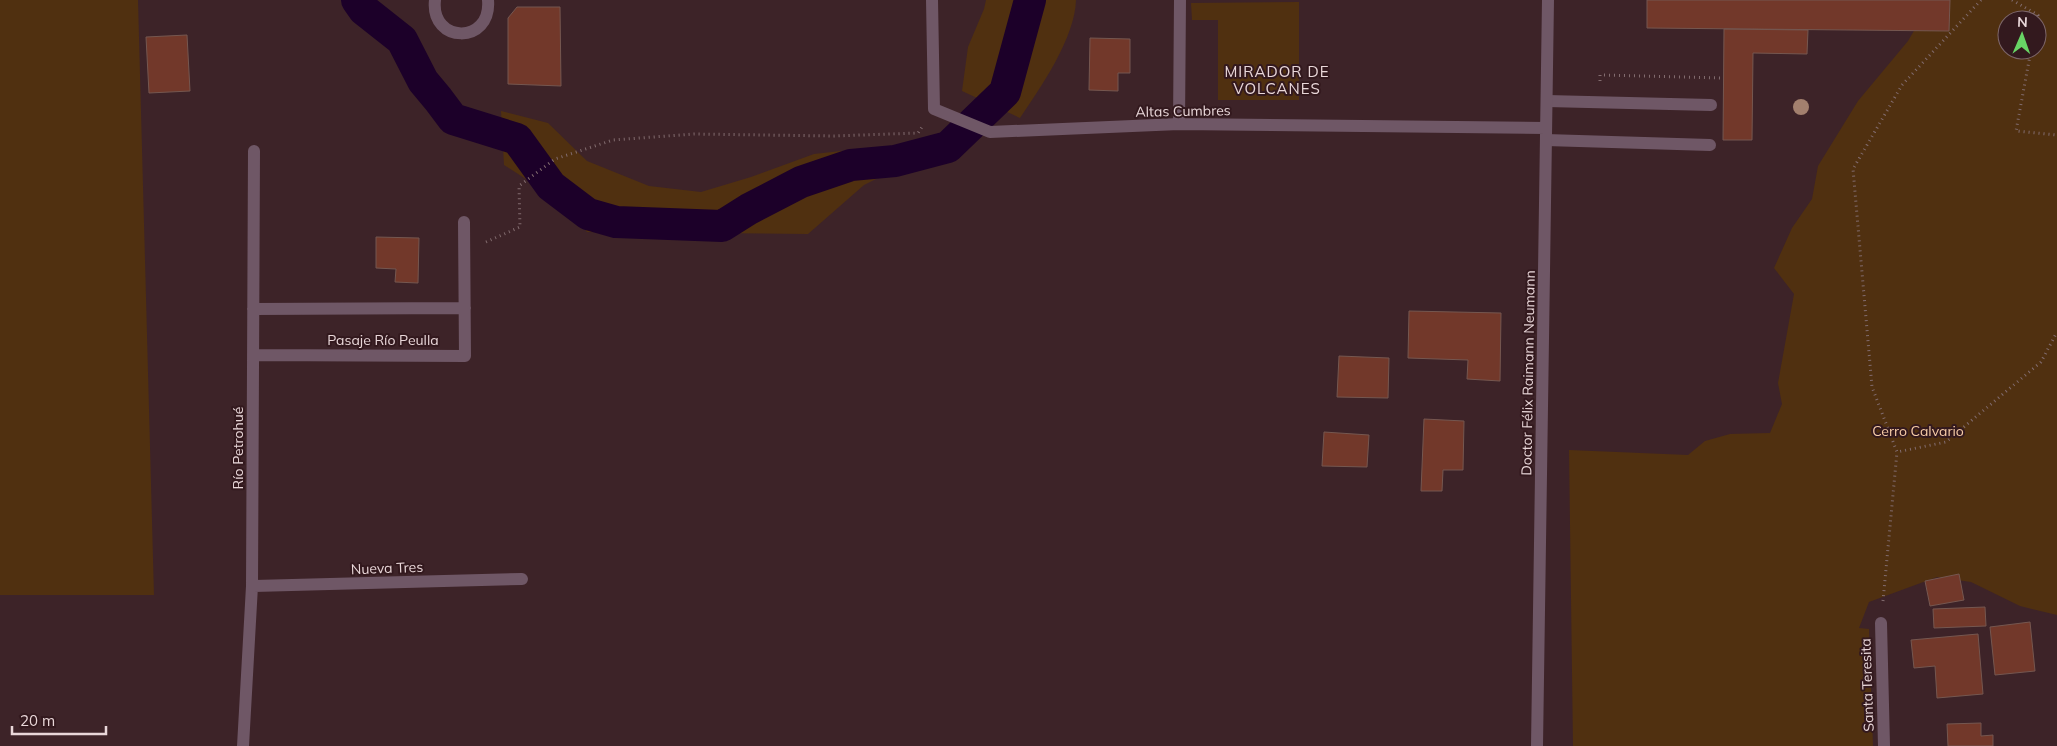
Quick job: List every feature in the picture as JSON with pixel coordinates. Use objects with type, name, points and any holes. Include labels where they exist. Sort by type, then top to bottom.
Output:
[{"type":"street","points":[[435,0],[436,18],[440,24],[447,30],[467,34],[483,24],[489,9],[488,0]]},
{"type":"street","points":[[932,0],[934,109]]},
{"type":"street","points":[[1179,124],[1180,0]]},
{"type":"street","name":"Doctor Félix Raimann Neumann","points":[[1537,746],[1548,0]]},
{"type":"street","points":[[1547,100],[1711,105]]},
{"type":"street","name":"Altas Cumbres","points":[[934,109],[990,132],[1179,124],[1546,134],[1710,145]]},
{"type":"street","name":"Río Petrohué","points":[[243,746],[252,586],[254,151]]},
{"type":"street","name":"Pasaje Río Peulla","points":[[253,355],[465,356],[464,222]]},
{"type":"street","points":[[253,309],[465,308]]},
{"type":"street","name":"Nueva Tres","points":[[252,586],[522,579]]},
{"type":"street","name":"Santa Teresita","points":[[1881,623],[1884,746]]},
{"type":"path","points":[[1881,623],[1898,452],[1872,387],[1853,169],[1902,86],[1981,0]]},
{"type":"path","points":[[2012,0],[2029,10]]},
{"type":"path","points":[[2029,60],[2016,131],[2057,135]]},
{"type":"path","points":[[1600,102],[1600,75],[1724,78]]},
{"type":"path","points":[[464,248],[487,242],[520,227],[519,186],[555,159],[613,140],[694,134],[834,136],[918,134],[934,109]]},
{"type":"path","points":[[1898,452],[1946,442],[2041,362],[2057,332]]},
{"type":"green space","points":[[0,0],[138,0],[154,595],[0,595]]},
{"type":"green space","points":[[986,0],[1076,0],[1070,30],[1056,62],[1020,118],[962,91],[968,47]]},
{"type":"green space","name":"Cerro Calvario","points":[[1932,0],[2057,0],[2057,615],[2020,606],[1971,582],[1937,577],[1869,602],[1859,628],[1869,629],[1873,746],[1573,746],[1569,450],[1688,455],[1705,441],[1730,434],[1770,433],[1782,404],[1778,383],[1794,294],[1774,268],[1792,228],[1812,199],[1818,166],[1858,101],[1908,41]]},
{"type":"green space","points":[[1299,2],[1299,100],[1218,100],[1218,20],[1192,20],[1191,3]]},
{"type":"green space","points":[[501,111],[548,123],[587,161],[649,186],[701,192],[751,177],[814,154],[841,151],[875,151],[900,167],[864,185],[808,234],[587,232],[565,204],[504,165]]},
{"type":"building","points":[[1647,0],[1950,0],[1949,31],[1647,28]]},
{"type":"building","points":[[517,7],[560,7],[561,86],[508,84],[508,18]]},
{"type":"building","points":[[1724,29],[1808,30],[1807,54],[1753,53],[1752,140],[1723,140]]},
{"type":"building","points":[[187,35],[190,91],[149,93],[146,37]]},
{"type":"building","points":[[1090,38],[1130,39],[1130,73],[1118,73],[1118,91],[1089,90]]},
{"type":"building","points":[[376,237],[419,238],[418,283],[395,282],[396,269],[376,268]]},
{"type":"building","points":[[1409,311],[1501,313],[1500,381],[1467,379],[1468,360],[1408,358]]},
{"type":"building","points":[[1339,356],[1389,358],[1388,398],[1337,397]]},
{"type":"building","points":[[1424,419],[1464,421],[1463,470],[1443,470],[1442,491],[1421,491]]},
{"type":"building","points":[[1324,432],[1369,435],[1367,467],[1322,466]]},
{"type":"building","points":[[1959,574],[1964,600],[1930,606],[1925,581]]},
{"type":"building","points":[[1985,607],[1986,626],[1934,628],[1933,609]]},
{"type":"building","points":[[2030,622],[2035,671],[1995,675],[1990,627]]},
{"type":"building","points":[[1978,634],[1983,694],[1937,698],[1935,666],[1914,668],[1911,640]]},
{"type":"building","points":[[1981,723],[1981,736],[1993,735],[1993,746],[1948,746],[1947,724]]},
{"type":"waterway","points":[[357,0],[364,10],[402,40],[423,81],[453,119],[517,139],[551,186],[588,214],[616,222],[722,226],[749,209],[801,182],[851,165],[895,161],[948,147],[1005,92],[1030,0]]},
{"type":"district","name":"MIRADOR DE VOLCANES","points":[[1277,80]]}]
